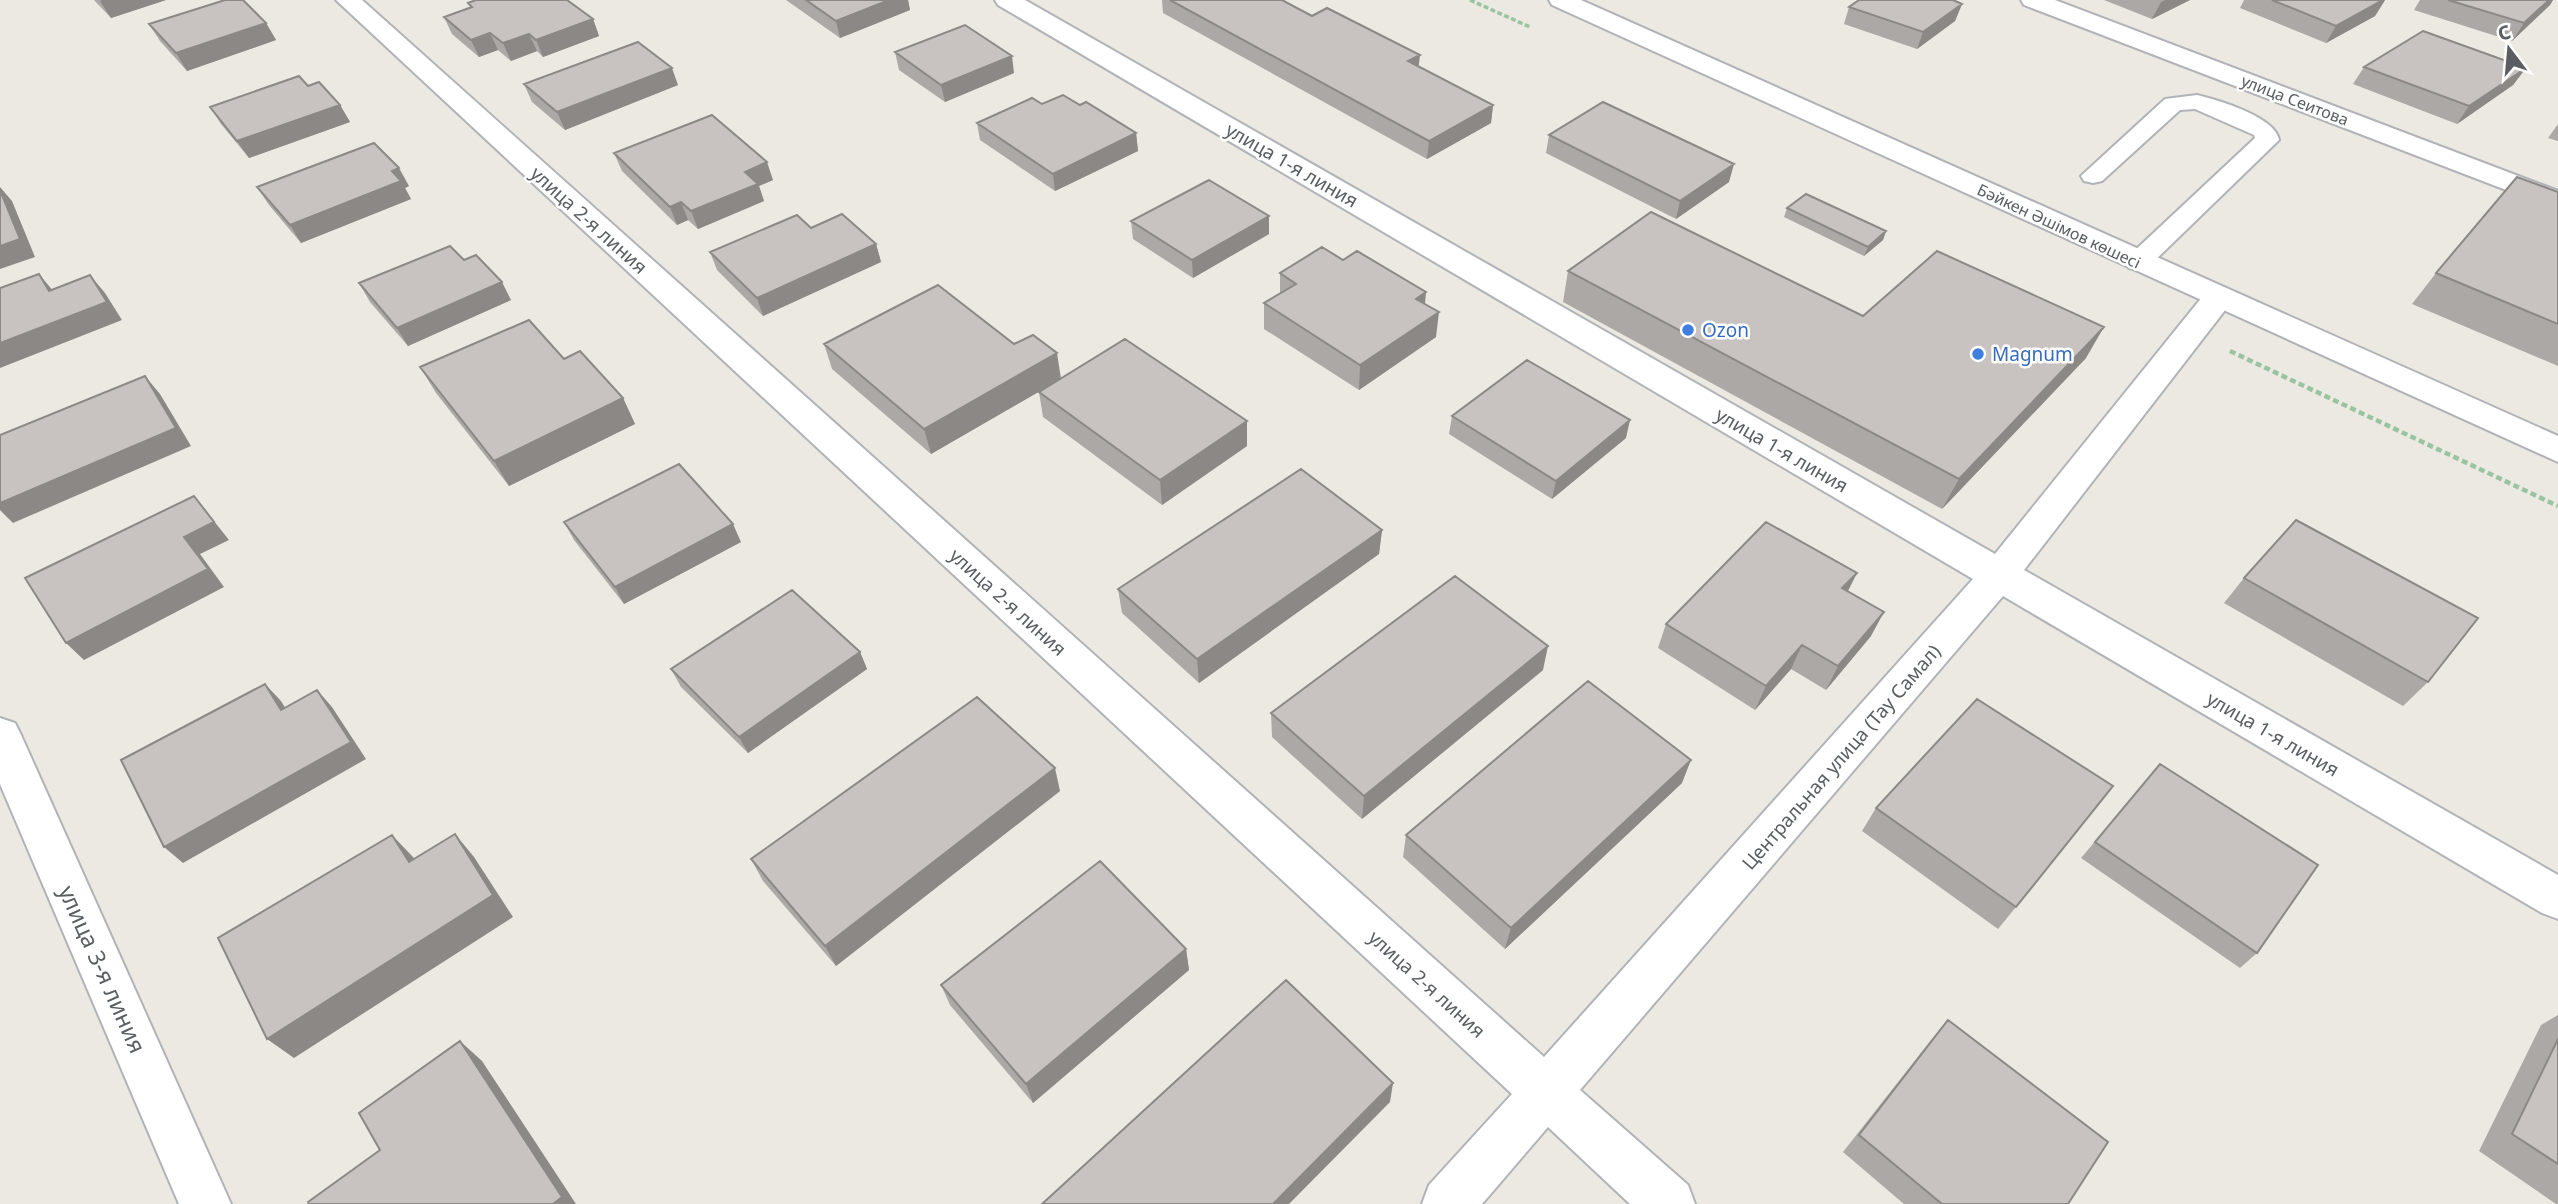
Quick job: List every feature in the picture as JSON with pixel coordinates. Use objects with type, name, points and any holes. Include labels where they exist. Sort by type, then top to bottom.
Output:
[{"type":"street","name":"улица 2-я линия","points":[[348,0],[1669,1204]]},
{"type":"street","name":"улица 1-я линия","points":[[1007,0],[2558,899]]},
{"type":"street","name":"Бәйкен Әшімов көшесі","points":[[1561,0],[2558,450]]},
{"type":"street","name":"улица Сеитова","points":[[2033,0],[2558,201]]},
{"type":"street","name":"Центральная улица (Тау Самал)","points":[[1448,1204],[1999,576],[2218,298]]},
{"type":"street","name":"улица 3-я линия","points":[[0,735],[205,1204]]},
{"type":"lane","points":[[2093,176],[2173,104],[2197,102],[2256,125],[2266,132],[2267,140],[2138,262]]},
{"type":"building","points":[[225,0],[243,0],[266,23],[176,53],[149,24]]},
{"type":"building","points":[[476,0],[567,0],[593,19],[536,40],[529,34],[503,43],[490,33],[471,40],[444,17],[472,7],[468,3]]},
{"type":"building","points":[[806,0],[889,0],[836,21]]},
{"type":"building","points":[[1170,0],[1282,0],[1312,16],[1327,8],[1420,55],[1408,61],[1493,105],[1429,141]]},
{"type":"building","points":[[1859,0],[1953,0],[1962,4],[1923,32],[1849,7]]},
{"type":"building","points":[[2272,0],[2383,0],[2336,26]]},
{"type":"building","points":[[2448,0],[2549,0],[2524,23]]},
{"type":"building","points":[[965,25],[1012,56],[941,85],[895,52]]},
{"type":"building","points":[[2423,31],[2526,68],[2469,106],[2364,67]]},
{"type":"building","points":[[638,42],[672,68],[557,112],[524,84]]},
{"type":"building","points":[[299,76],[308,86],[319,82],[340,105],[237,141],[210,107]]},
{"type":"building","points":[[1063,95],[1080,105],[1086,102],[1136,133],[1053,174],[977,123],[1032,98],[1042,104]]},
{"type":"building","points":[[1603,102],[1734,164],[1680,201],[1549,135]]},
{"type":"building","points":[[712,115],[767,162],[745,172],[758,184],[691,211],[681,202],[670,207],[614,153]]},
{"type":"building","points":[[374,143],[399,168],[392,171],[401,181],[290,225],[257,187]]},
{"type":"building","points":[[2517,177],[2558,192],[2558,324],[2436,273]]},
{"type":"building","points":[[1209,180],[1269,216],[1192,260],[1131,221]]},
{"type":"building","points":[[0,190],[20,239],[0,246]]},
{"type":"building","points":[[1806,194],[1886,231],[1868,247],[1787,208]]},
{"type":"building","points":[[1651,212],[1863,316],[1937,251],[2104,327],[1959,479],[1568,271]]},
{"type":"building","points":[[842,214],[876,244],[757,298],[710,252],[797,215],[811,228]]},
{"type":"building","points":[[450,246],[464,260],[476,255],[502,282],[397,328],[359,283]]},
{"type":"building","points":[[1322,247],[1343,260],[1357,251],[1426,292],[1416,299],[1439,312],[1360,365],[1264,303],[1296,284],[1280,273]]},
{"type":"building","points":[[39,274],[49,291],[90,275],[107,302],[0,343],[0,288]]},
{"type":"building","points":[[938,285],[1014,344],[1033,335],[1057,353],[924,429],[824,344]]},
{"type":"building","points":[[529,320],[564,359],[580,351],[623,398],[494,461],[420,367]]},
{"type":"building","points":[[1125,339],[1247,421],[1160,480],[1039,392]]},
{"type":"building","points":[[1527,360],[1630,420],[1556,481],[1452,416]]},
{"type":"building","points":[[145,376],[176,428],[0,503],[0,435]]},
{"type":"building","points":[[679,464],[733,524],[615,587],[564,522]]},
{"type":"building","points":[[1301,469],[1382,530],[1197,659],[1118,589]]},
{"type":"building","points":[[194,496],[214,522],[184,537],[208,569],[66,643],[25,578]]},
{"type":"building","points":[[2296,520],[2478,618],[2428,682],[2244,578]]},
{"type":"building","points":[[1766,522],[1857,573],[1842,588],[1884,612],[1838,666],[1802,645],[1766,686],[1666,624]]},
{"type":"building","points":[[1455,576],[1548,646],[1364,796],[1271,713]]},
{"type":"building","points":[[792,590],[860,652],[739,737],[671,669]]},
{"type":"building","points":[[1588,681],[1691,760],[1511,928],[1406,835]]},
{"type":"building","points":[[265,684],[281,710],[317,690],[351,742],[164,847],[121,760]]},
{"type":"building","points":[[977,697],[1055,768],[825,946],[751,859]]},
{"type":"building","points":[[1977,699],[2113,786],[2016,907],[1876,808]]},
{"type":"building","points":[[2160,764],[2318,865],[2257,953],[2095,842]]},
{"type":"building","points":[[455,834],[493,895],[267,1039],[218,938],[392,835],[409,862]]},
{"type":"building","points":[[1100,861],[1186,949],[1026,1084],[941,985]]},
{"type":"building","points":[[1286,980],[1393,1083],[1273,1204],[1042,1204]]},
{"type":"building","points":[[1948,1020],[2108,1142],[2068,1204],[1942,1204],[1859,1135]]},
{"type":"building","points":[[2558,1039],[2558,1164],[2512,1134]]},
{"type":"building","points":[[460,1041],[562,1197],[553,1204],[309,1204],[308,1202],[380,1150],[359,1113]]},
{"type":"place","name":"Ozon","points":[[1688,330]]},
{"type":"place","name":"Magnum","points":[[1978,354]]}]
